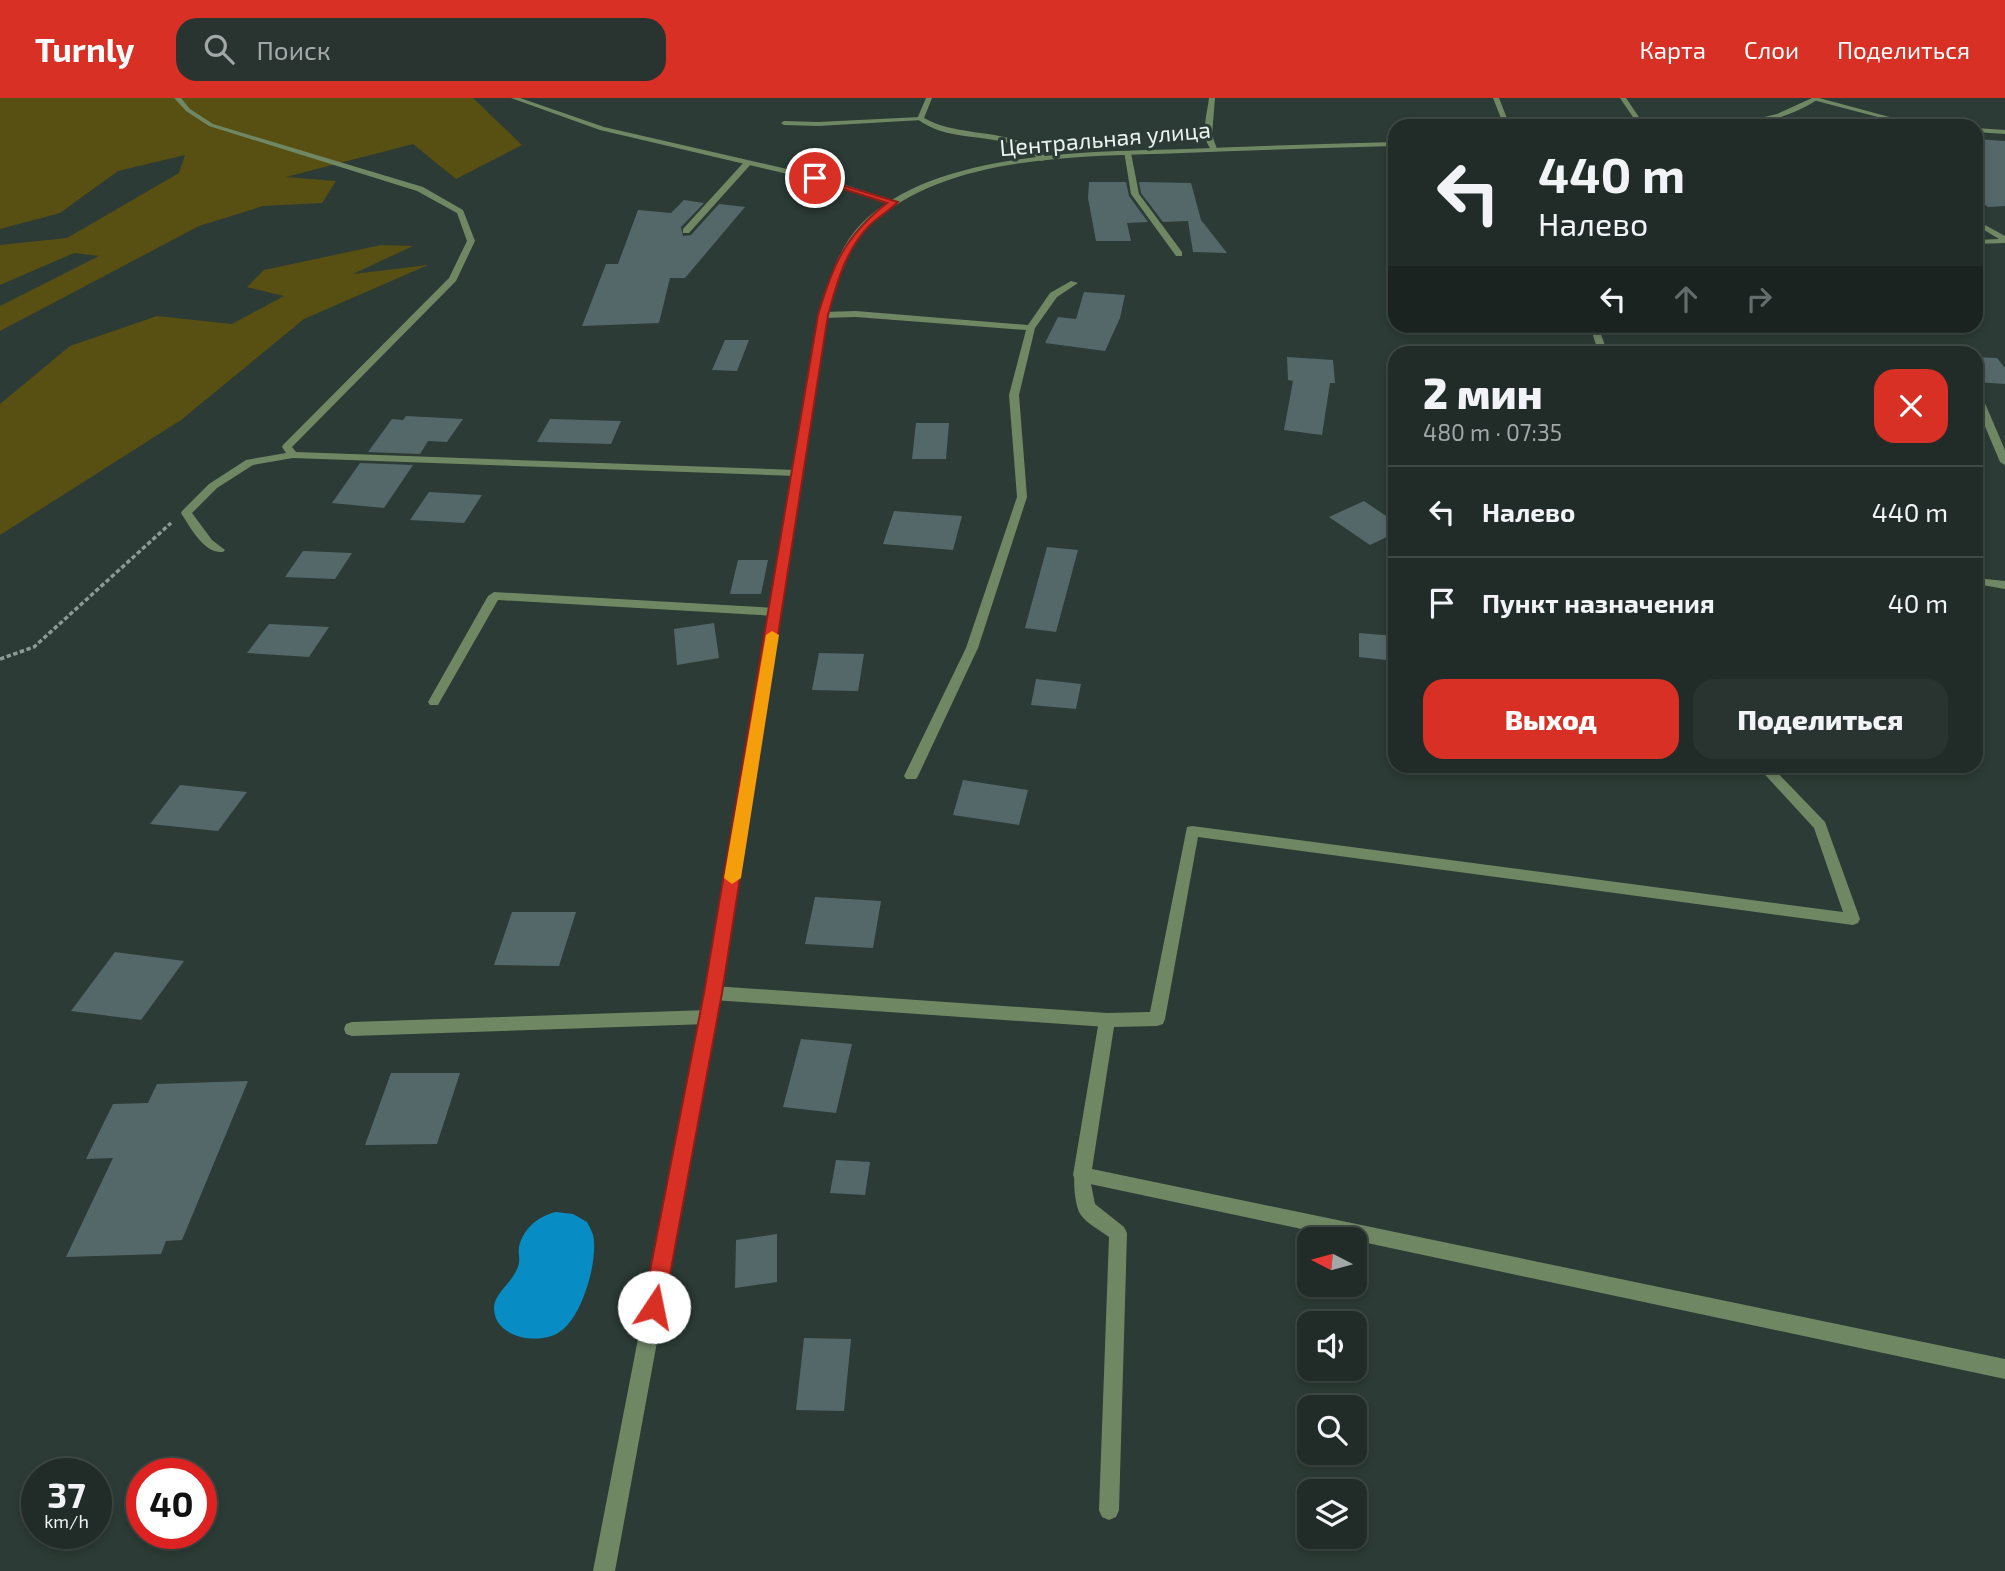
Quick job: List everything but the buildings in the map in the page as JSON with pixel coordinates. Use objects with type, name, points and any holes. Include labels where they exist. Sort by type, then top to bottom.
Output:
[{"type":"street","points":[[177,98],[188,110],[211,125],[420,189],[460,212],[471,241],[453,279],[287,447],[293,455]]},
{"type":"street","points":[[514,98],[602,129],[815,178],[894,202]]},
{"type":"street","points":[[920,119],[929,98]]},
{"type":"street","points":[[1212,98],[1208,135],[1213,149]]},
{"type":"street","points":[[1496,98],[1504,119]]},
{"type":"street","points":[[1623,98],[1637,119]]},
{"type":"street","points":[[1764,119],[1779,116],[1816,99],[1888,119]]},
{"type":"street","points":[[784,122],[818,124],[920,119],[938,129],[1007,139],[1026,145],[1044,159]]},
{"type":"street","points":[[1983,130],[2005,132]]},
{"type":"street","name":"Центральная улица","points":[[604,1571],[713,993],[823,315],[836,270],[851,242],[866,223],[894,202],[957,176],[1044,159],[1213,149],[1388,144]]},
{"type":"street","points":[[1127,153],[1135,194],[1179,254]]},
{"type":"street","points":[[686,231],[748,163]]},
{"type":"street","points":[[1983,226],[2005,240]]},
{"type":"street","points":[[1983,242],[2005,240]]},
{"type":"street","points":[[911,776],[972,648],[1022,498],[1014,396],[1031,328],[1052,294],[1061,287],[1074,283]]},
{"type":"street","points":[[823,315],[856,314],[1031,328]]},
{"type":"street","points":[[1983,410],[2005,462]]},
{"type":"street","points":[[219,550],[208,542],[186,513],[213,486],[250,462],[293,455],[796,473]]},
{"type":"street","points":[[1983,582],[2005,585]]},
{"type":"street","points":[[434,702],[494,596],[776,612]]},
{"type":"street","points":[[713,993],[1107,1020],[1157,1019],[1192,831],[1853,919],[1820,826],[1770,773]]},
{"type":"street","points":[[352,1029],[708,1017]]},
{"type":"street","points":[[1107,1020],[1082,1175],[1087,1209],[1118,1233],[1109,1510]]},
{"type":"street","points":[[1082,1175],[2005,1369]]},
{"type":"path","points":[[0,659],[34,647],[160,530],[186,513]]},
{"type":"shaded area","points":[[0,98],[473,98],[522,145],[456,179],[413,144],[286,177],[336,181],[322,203],[263,206],[199,226],[0,331],[0,306],[99,256],[74,253],[0,285],[0,245],[67,238],[179,173],[185,155],[118,171],[60,213],[0,229]]},
{"type":"shaded area","points":[[381,245],[413,246],[353,274],[428,265],[304,319],[181,420],[0,535],[0,404],[70,346],[157,316],[232,324],[284,296],[247,287],[264,270]]},
{"type":"water","points":[[556,1212],[573,1214],[587,1222],[594,1242],[590,1278],[574,1317],[558,1333],[540,1338],[518,1336],[501,1326],[496,1318],[495,1302],[517,1270],[519,1247],[524,1234],[537,1220]]},
{"type":"slow traffic","points":[[732,878],[772,635]]},
{"type":"route","points":[[654,1307],[713,993],[823,315],[836,270],[851,242],[866,223],[894,202],[815,178]]}]
